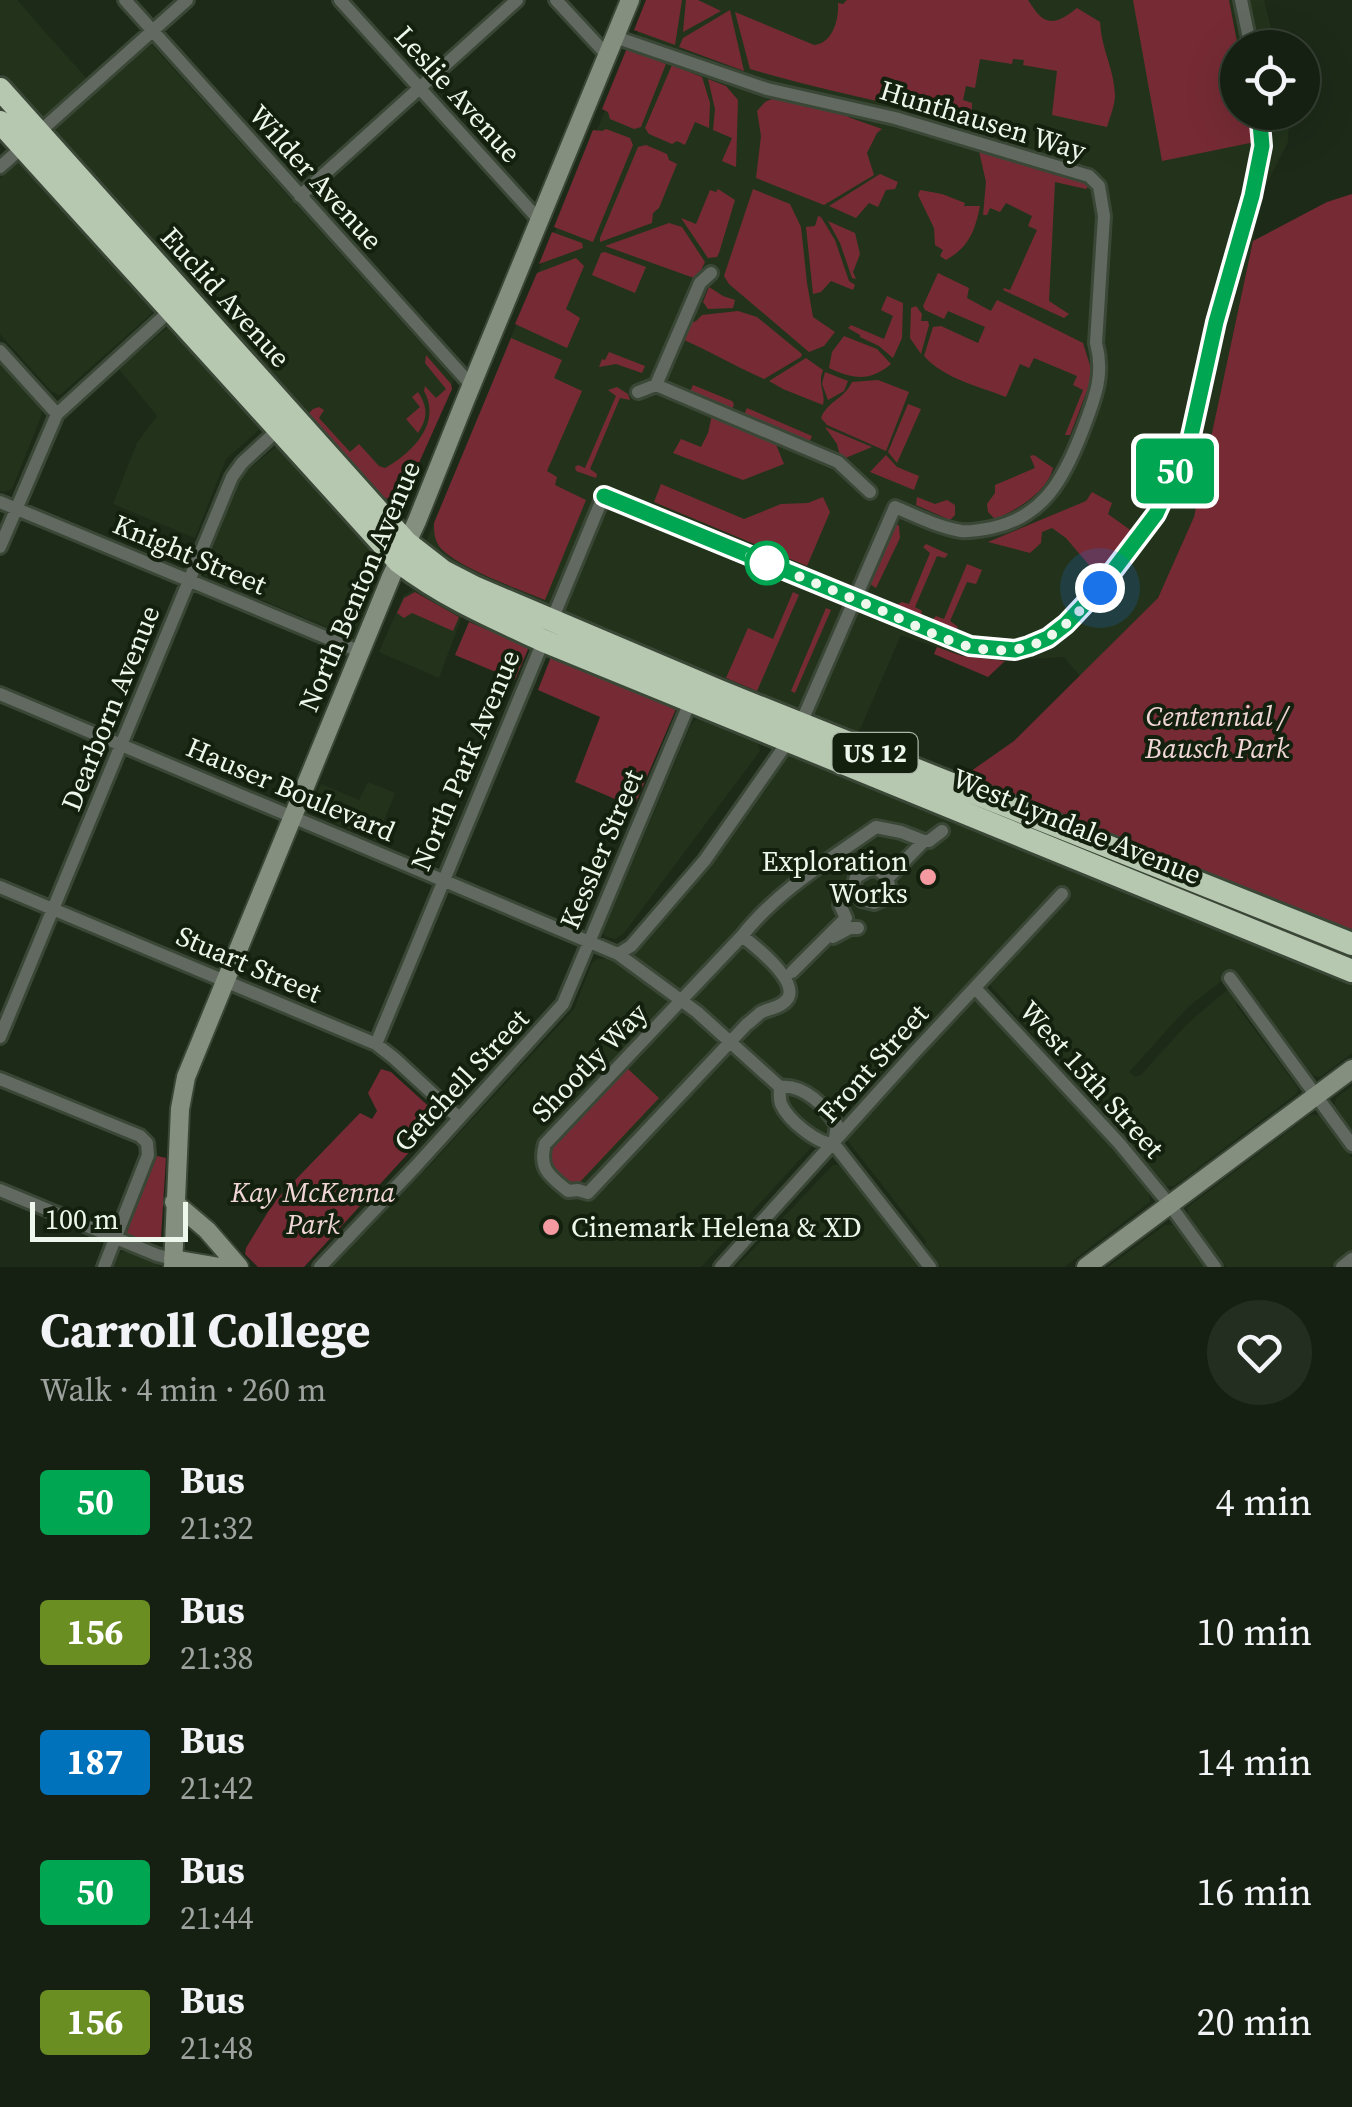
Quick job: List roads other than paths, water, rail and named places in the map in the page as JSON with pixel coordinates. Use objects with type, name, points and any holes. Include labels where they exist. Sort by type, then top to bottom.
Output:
[{"type":"highway","name":"Euclid Avenue","points":[[0,89],[31,140],[403,552]]},
{"type":"highway","name":"Euclid Avenue","points":[[0,122],[31,140]]},
{"type":"highway","name":"West Lyndale Avenue","points":[[403,552],[690,702],[794,732],[1352,944]]},
{"type":"highway","name":"West Lyndale Avenue","points":[[548,631],[1352,971]]},
{"type":"main road","name":"North Benton Avenue","points":[[174,1202],[182,1094],[193,1058],[630,0]]},
{"type":"main road","points":[[1086,1267],[1352,1069]]},
{"type":"main road","points":[[174,1202],[173,1263],[220,1267]]},
{"type":"main road","points":[[174,1202],[208,1230],[238,1267]]},
{"type":"street","name":"Wilder Avenue","points":[[125,0],[472,386]]},
{"type":"street","points":[[0,167],[187,0]]},
{"type":"street","name":"Leslie Avenue","points":[[340,0],[540,221]]},
{"type":"street","points":[[300,196],[517,0]]},
{"type":"street","points":[[556,0],[611,46]]},
{"type":"street","points":[[1241,0],[1247,30]]},
{"type":"street","name":"Hunthausen Way","points":[[611,46],[768,89],[895,118],[1089,176],[1099,186],[1104,216],[1096,342],[1101,363],[1098,386],[1066,472],[1030,513],[1008,525],[986,530],[957,530],[895,506],[794,732]]},
{"type":"street","points":[[854,599],[970,646],[1015,650],[1048,638],[1100,588],[1156,514],[1190,440],[1216,322],[1252,196],[1262,146],[1261,130]]},
{"type":"street","points":[[656,385],[700,283],[711,273]]},
{"type":"street","points":[[0,547],[56,414],[178,304]]},
{"type":"street","points":[[0,351],[56,414]]},
{"type":"street","points":[[638,392],[656,385],[838,462],[870,492]]},
{"type":"street","name":"Dearborn Avenue","points":[[0,1037],[232,477],[286,423]]},
{"type":"street","name":"North Park Avenue","points":[[376,1044],[604,496],[854,599]]},
{"type":"street","name":"Knight Street","points":[[0,502],[361,652]]},
{"type":"street","name":"Hauser Boulevard","points":[[0,694],[618,954],[682,1000],[780,1088]]},
{"type":"street","name":"Kessler Street","points":[[556,1014],[690,702]]},
{"type":"street","points":[[618,954],[630,946],[705,860],[794,732]]},
{"type":"street","name":"Shootly Way","points":[[731,1043],[588,1193],[568,1191],[546,1170],[541,1158],[545,1144],[770,906],[802,878],[876,827],[924,842]]},
{"type":"street","points":[[887,878],[924,842],[942,832]]},
{"type":"street","points":[[792,972],[846,918],[840,905],[853,889],[856,877],[876,869],[887,878],[889,892],[880,902],[868,903],[853,889]]},
{"type":"street","name":"Stuart Street","points":[[0,887],[376,1044],[459,1118]]},
{"type":"street","name":"Front Street","points":[[721,1267],[1062,894]]},
{"type":"street","points":[[731,1043],[759,1014],[784,1003],[790,996],[779,968],[742,936]]},
{"type":"street","points":[[1230,978],[1352,1145]]},
{"type":"street","name":"West 15th Street","points":[[975,988],[1120,1143],[1215,1267]]},
{"type":"street","name":"Getchell Street","points":[[320,1267],[556,1014]]},
{"type":"street","points":[[0,1079],[140,1136],[147,1144],[148,1154],[104,1267]]},
{"type":"street","points":[[834,1144],[824,1144],[813,1137],[782,1107],[780,1088],[799,1088],[829,1114],[837,1124],[834,1144],[930,1267]]},
{"type":"street","points":[[0,1190],[173,1263]]},
{"type":"street","points":[[1342,1267],[1352,1260]]},
{"type":"place","name":"Exploration Works","points":[[928,877]]},
{"type":"place","name":"Cinemark Helena & XD","points":[[551,1227]]},
{"type":"park label","name":"Centennial / Bausch Park","points":[[1217,732]]},
{"type":"park label","name":"Kay McKenna Park","points":[[313,1208]]}]
